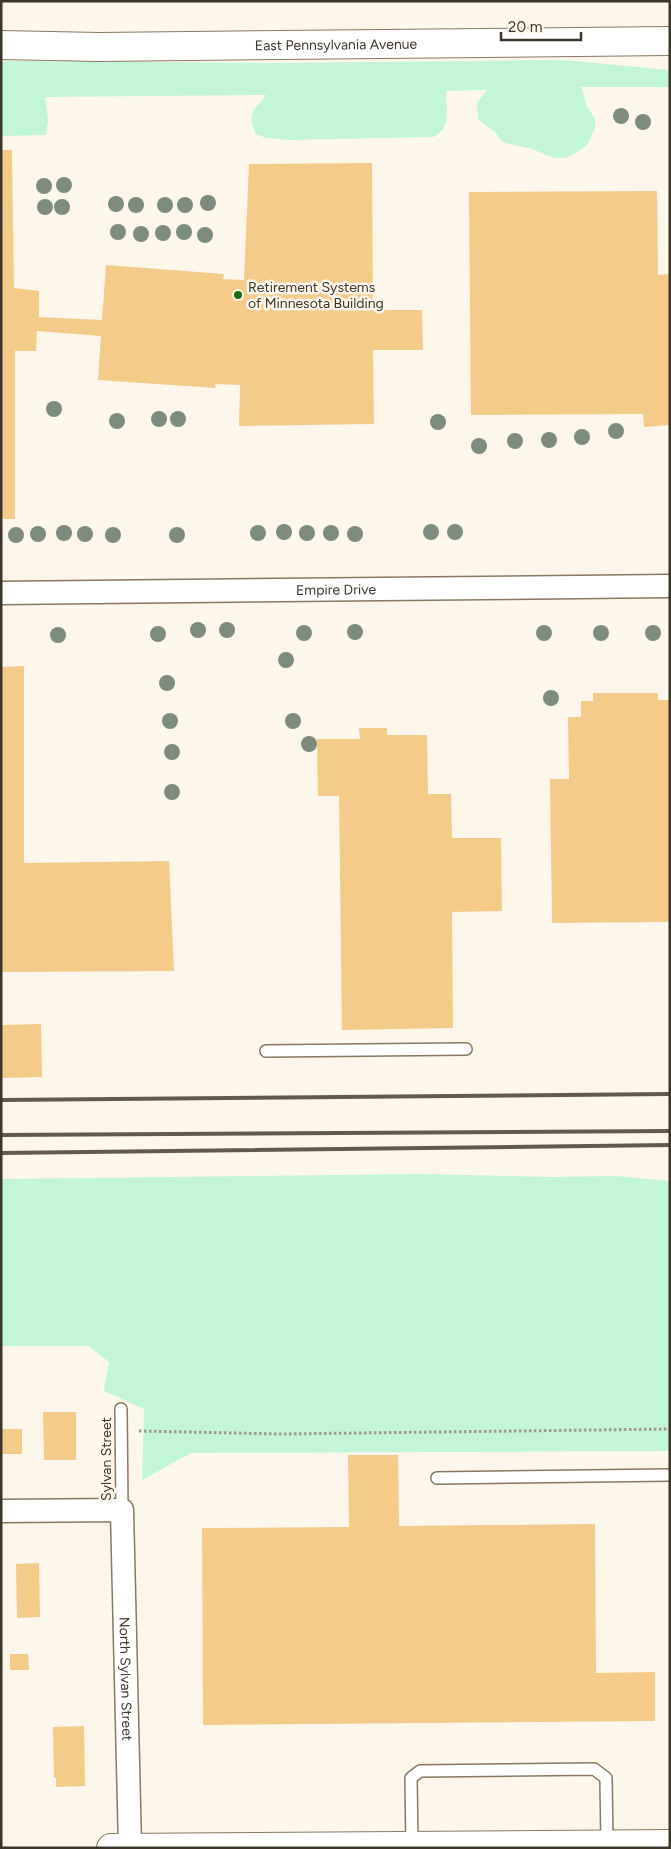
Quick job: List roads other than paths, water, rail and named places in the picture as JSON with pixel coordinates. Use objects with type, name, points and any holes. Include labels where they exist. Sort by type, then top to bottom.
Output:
[{"type":"main road","name":"East Pennsylvania Avenue","points":[[1,45],[99,47],[670,41]]},
{"type":"main road","points":[[111,1848],[670,1844]]},
{"type":"street","name":"Empire Drive","points":[[1,593],[670,586]]},
{"type":"street","points":[[1,1511],[122,1510]]},
{"type":"street","name":"North Sylvan Street","points":[[122,1510],[130,1848]]},
{"type":"lane","points":[[266,1052],[466,1049]]},
{"type":"lane","name":"Sylvan Street","points":[[121,1409],[122,1510]]},
{"type":"lane","points":[[437,1478],[670,1475]]},
{"type":"lane","points":[[412,1845],[411,1778],[420,1771],[594,1770],[606,1778],[607,1844]]},
{"type":"railway","points":[[1,1100],[670,1094]]},
{"type":"railway","points":[[1,1135],[670,1131]]},
{"type":"railway","points":[[1,1153],[670,1145]]},
{"type":"place","name":"Retirement Systems of Minnesota Building","points":[[238,295]]}]
